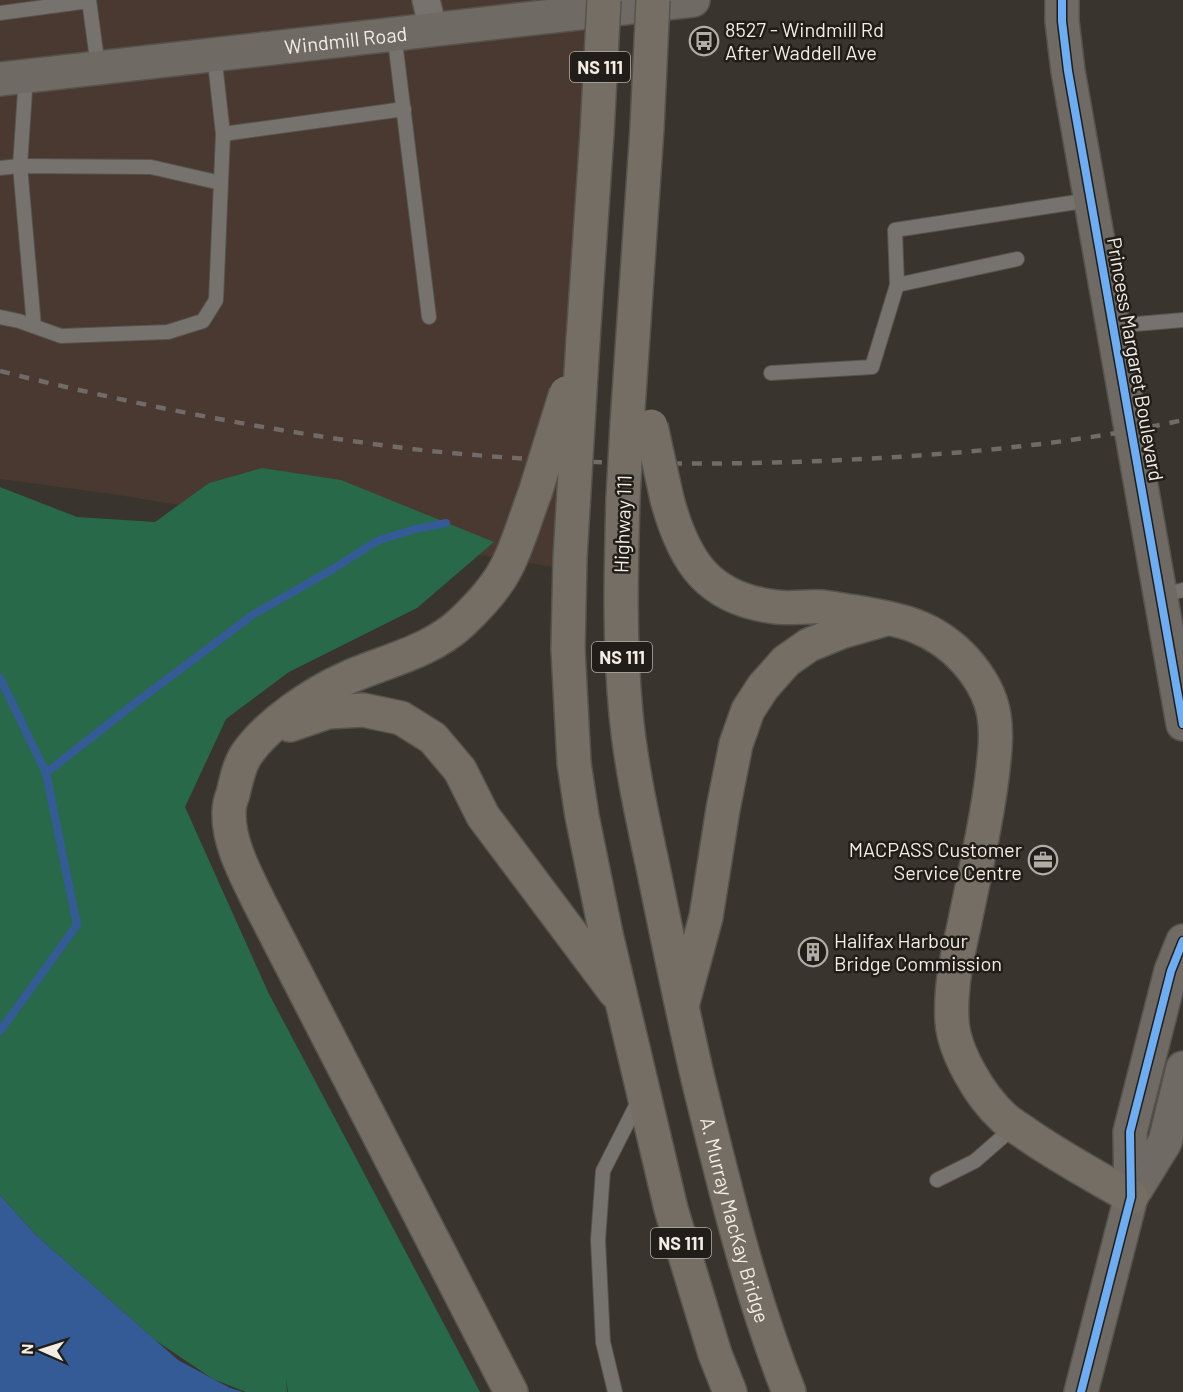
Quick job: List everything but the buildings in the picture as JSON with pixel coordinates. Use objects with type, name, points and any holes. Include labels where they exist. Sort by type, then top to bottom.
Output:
[{"type":"highway","name":"NS 111","points":[[604,0],[570,558],[568,649],[574,763],[582,816],[621,1000],[671,1209],[730,1392]]},
{"type":"highway","name":"Highway 111","points":[[653,0],[634,336],[639,425],[623,498],[622,661],[626,716],[642,815],[690,1043]]},
{"type":"highway","points":[[511,1392],[244,870],[231,832],[229,810],[235,783],[245,757],[263,734],[307,700],[346,679],[408,655],[435,641],[460,624],[487,594],[505,570],[535,493],[583,340]]},
{"type":"highway","points":[[639,425],[667,499],[674,525],[688,557],[703,575],[720,589],[747,602],[778,608],[822,607],[911,623],[939,637],[963,657],[982,680],[993,707],[997,736],[989,804],[952,982],[952,1023],[962,1057],[979,1089],[1003,1117],[1045,1147],[1131,1197]]},
{"type":"highway","points":[[681,1006],[706,917],[736,744],[748,710],[763,687],[786,661],[809,645],[841,632],[891,618]]},
{"type":"highway","points":[[263,734],[328,712],[363,710],[401,718],[433,738],[460,770],[483,816],[621,1000]]},
{"type":"highway","name":"A. Murray MacKay Bridge","points":[[690,1043],[747,1271],[789,1392]]},
{"type":"street","name":"Windmill Road","points":[[13,77],[394,33],[429,14],[693,0]]},
{"type":"street","name":"Princess Margaret Boulevard","points":[[1062,0],[1068,72],[1113,326],[1172,593],[1183,724]]},
{"type":"street","points":[[1081,1392],[1131,1197],[1130,1132],[1171,971],[1183,941]]},
{"type":"street","points":[[1131,1197],[1165,1142],[1183,1068]]},
{"type":"lane","points":[[0,13],[89,0],[98,67]]},
{"type":"lane","points":[[394,33],[429,317]]},
{"type":"lane","points":[[0,317],[61,336],[168,332],[203,321],[216,300],[221,183],[223,134],[214,54]]},
{"type":"lane","points":[[13,77],[34,326]]},
{"type":"lane","points":[[223,134],[404,109]]},
{"type":"lane","points":[[0,168],[20,166],[151,167],[221,183]]},
{"type":"lane","points":[[771,373],[872,367],[897,285],[895,230],[1090,200]]},
{"type":"lane","points":[[897,285],[1017,259]]},
{"type":"lane","points":[[1113,326],[1183,320]]},
{"type":"lane","points":[[615,1392],[603,1342],[600,1299],[598,1240],[603,1172],[643,1090]]},
{"type":"lane","points":[[937,1180],[975,1161],[1015,1126]]},
{"type":"shaded area","points":[[0,0],[619,0],[584,572],[112,494],[0,479]]},
{"type":"green space","points":[[262,468],[341,480],[494,542],[417,608],[289,672],[226,719],[185,807],[268,992],[480,1392],[288,1392],[286,1379],[287,1392],[246,1392],[213,1379],[155,1340],[36,1235],[0,1195],[0,487],[77,517],[155,522],[209,483]]},
{"type":"water","points":[[0,1195],[36,1235],[178,1360],[230,1388],[243,1392],[0,1392]]},
{"type":"waterway","points":[[46,773],[254,614],[377,541],[415,529],[446,523]]},
{"type":"waterway","points":[[0,678],[46,773],[77,925],[0,1031]]},
{"type":"railway","points":[[0,371],[153,406],[308,434],[470,455],[587,462],[763,463],[918,456],[1070,440],[1183,420]]},
{"type":"cycle path","points":[[1062,0],[1068,71],[1183,724]]},
{"type":"cycle path","points":[[1081,1392],[1131,1197],[1130,1132],[1171,971],[1183,941]]},
{"type":"place","name":"8527 - Windmill Rd After Waddell Ave","points":[[704,41]]},
{"type":"place","name":"MACPASS Customer Service Centre","points":[[1043,860]]},
{"type":"place","name":"Halifax Harbour Bridge Commission","points":[[813,952]]}]
